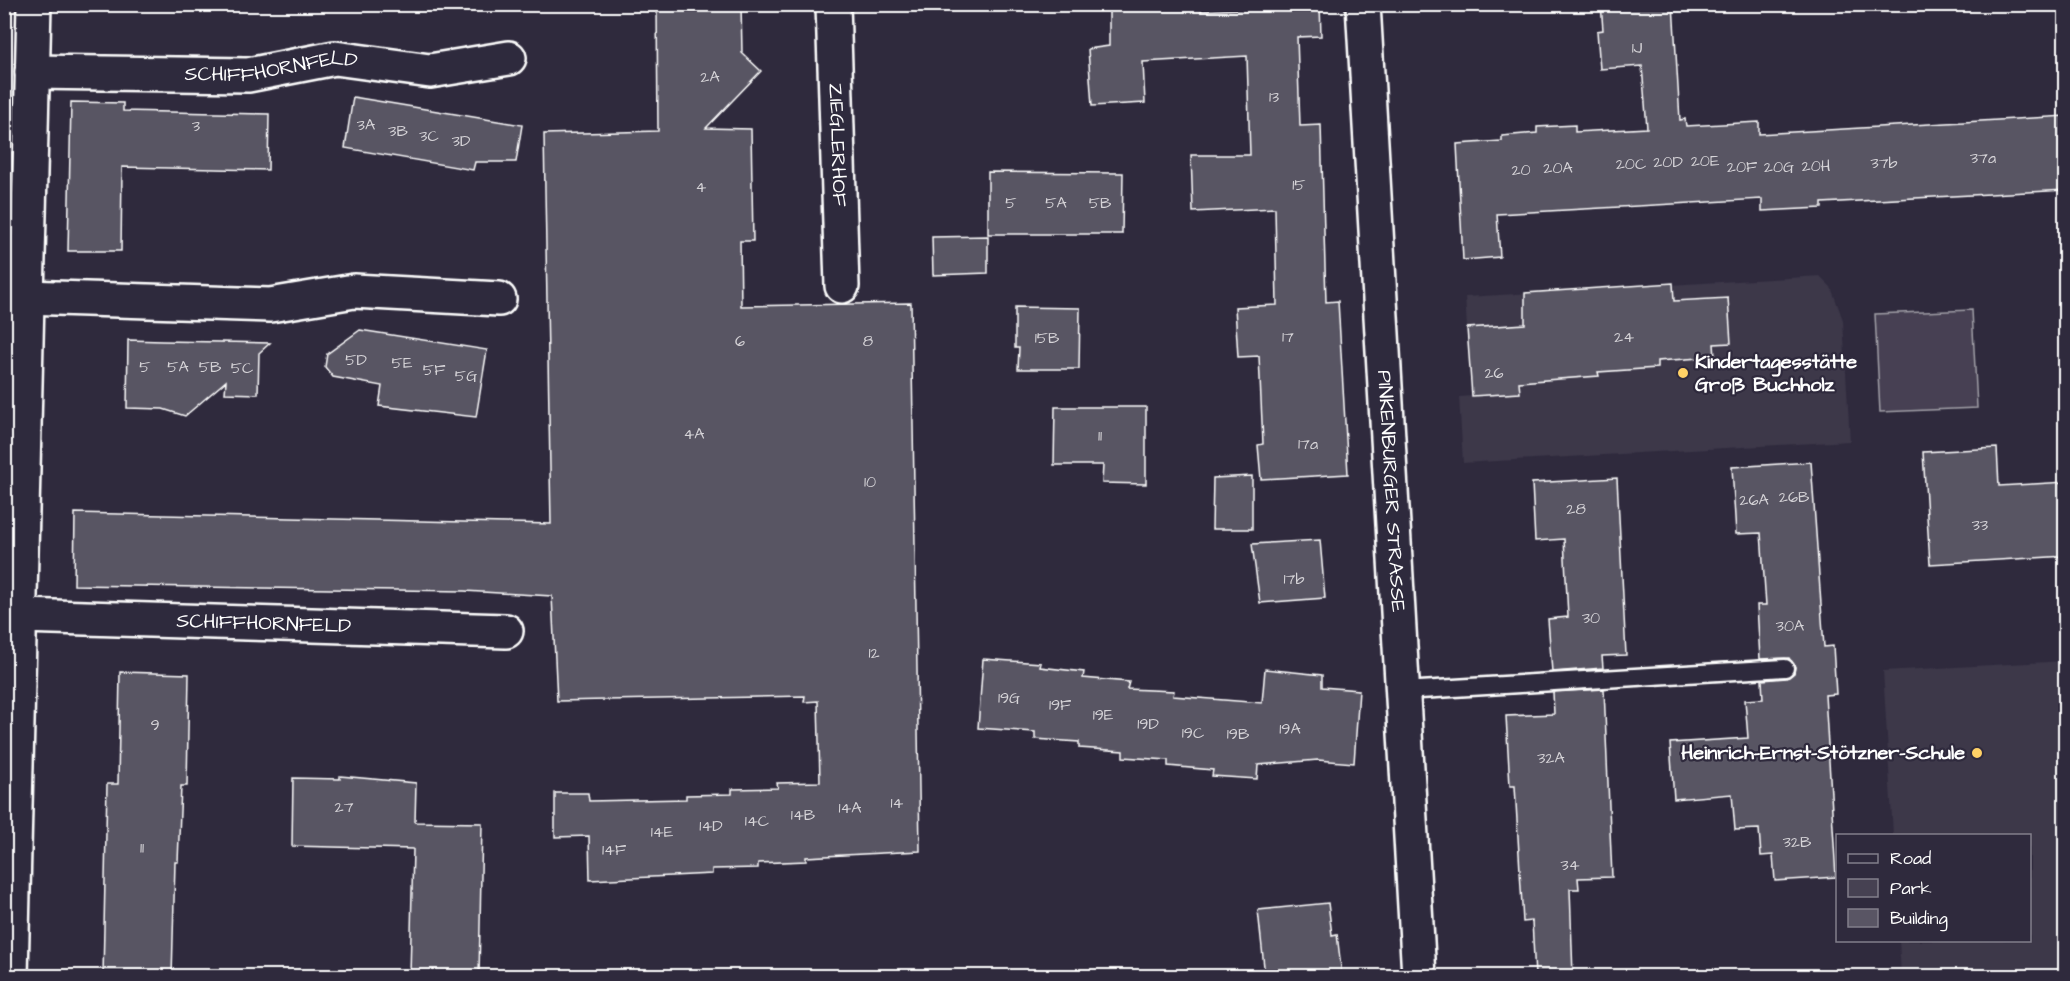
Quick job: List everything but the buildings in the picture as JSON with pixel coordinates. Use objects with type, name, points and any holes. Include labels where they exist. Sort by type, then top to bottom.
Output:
[{"type":"street","points":[[11,976],[21,616],[25,297],[34,4]]},
{"type":"street","name":"ZIEGLERHOF","points":[[833,4],[842,286]]},
{"type":"street","name":"PINKENBURGER STRASSE","points":[[1363,4],[1419,976]]},
{"type":"street","name":"SCHIFFHORNFELD","points":[[32,72],[248,75],[335,58],[430,71],[509,58]]},
{"type":"street","points":[[25,297],[270,305],[354,291],[499,299]]},
{"type":"street","name":"SCHIFFHORNFELD","points":[[21,616],[506,632]]},
{"type":"lane","points":[[1403,691],[1785,668]]},
{"type":"shaded area","name":"Kindertagesstätte Groß Buchholz","points":[[1820,276],[1831,287],[1843,320],[1850,441],[1463,463],[1459,397],[1520,392],[1518,354],[1467,328],[1465,297]]},
{"type":"shaded area","name":"Heinrich-Ernst-Stötzner-Schule","points":[[2065,661],[2065,976],[1901,976],[1899,942],[2031,942],[2031,834],[1893,834],[1883,671]]},
{"type":"green space","points":[[1972,310],[1977,408],[1880,412],[1875,314]]},
{"type":"place","name":"Kindertagesstätte Groß Buchholz","points":[[1683,373]]},
{"type":"place","name":"Heinrich-Ernst-Stötzner-Schule","points":[[1977,753]]}]
